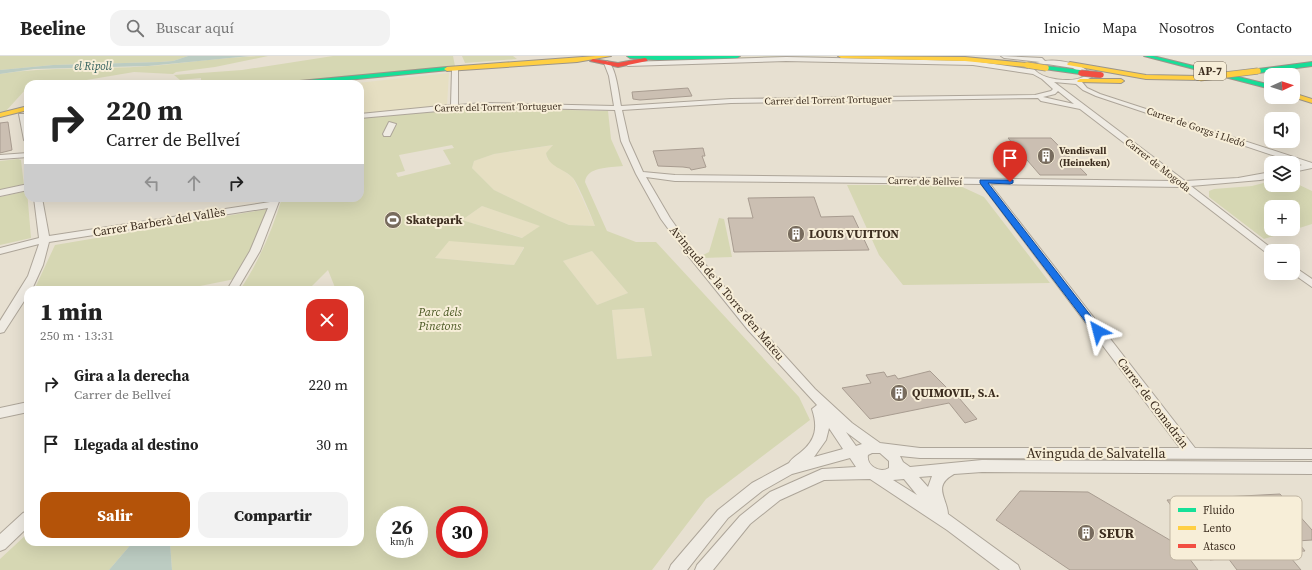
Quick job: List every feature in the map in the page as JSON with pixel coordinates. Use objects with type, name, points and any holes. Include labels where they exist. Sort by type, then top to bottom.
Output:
[{"type":"main road","points":[[331,80],[500,64],[577,60],[629,61],[658,58],[737,56]]},
{"type":"main road","points":[[841,56],[964,59],[1027,65],[1046,68],[1094,82],[1105,80],[1164,82],[1312,64]]},
{"type":"main road","name":"AP-7","points":[[1147,56],[1264,85]]},
{"type":"main road","name":"AP-7","points":[[1169,56],[1264,80]]},
{"type":"main road","points":[[1070,64],[1138,76],[1200,78]]},
{"type":"main road","points":[[1079,78],[1101,75],[1143,79],[1182,80]]},
{"type":"main road","points":[[1300,89],[1312,92]]},
{"type":"main road","points":[[1300,96],[1312,100]]},
{"type":"main road","points":[[0,116],[24,116]]},
{"type":"street","points":[[658,58],[672,56]]},
{"type":"street","points":[[612,76],[618,69],[629,61],[784,59],[965,63],[992,65],[1034,73],[1045,78],[1060,81],[1087,78],[1088,74],[1082,69],[1070,64],[1004,56]]},
{"type":"street","name":"Avinguda de la Torre d'en Mateu","points":[[606,60],[612,76],[624,141],[652,196],[689,251],[752,327],[811,392],[847,426],[875,448],[889,452],[896,459],[899,473],[952,525]]},
{"type":"street","points":[[1034,73],[1030,67],[1032,64],[1057,62]]},
{"type":"street","points":[[454,107],[455,70]]},
{"type":"street","name":"Carrer de Mogoda","points":[[1045,78],[1088,104],[1182,184],[1264,247]]},
{"type":"street","name":"Carrer de Gorgs i Lledó","points":[[1079,78],[1085,89],[1311,166]]},
{"type":"street","name":"Carrer de Gorgs i Lledó","points":[[1094,82],[1092,87],[1097,92],[1120,102]]},
{"type":"street","name":"Carrer del Torrent Tortuguer","points":[[364,116],[454,107],[616,104],[636,106],[731,101],[1020,97],[1048,95],[1056,89],[1054,84]]},
{"type":"street","name":"Carrer del Torrent Tortuguer","points":[[1020,97],[1088,104]]},
{"type":"street","name":"Carrer de Gorgs i Lledó","points":[[1088,104],[1099,99],[1120,102]]},
{"type":"street","points":[[387,134],[392,124]]},
{"type":"street","name":"Carrer de Gorgs i Lledó","points":[[1272,153],[1276,156]]},
{"type":"street","points":[[0,157],[24,155]]},
{"type":"street","points":[[1300,168],[1311,166]]},
{"type":"street","name":"Carrer de Bellveí","points":[[640,174],[675,178],[1182,184],[1254,179],[1264,177]]},
{"type":"street","name":"Carrer de Bellveí","points":[[652,196],[652,188],[658,184],[675,178]]},
{"type":"street","name":"Carrer de Comadrán","points":[[983,181],[1192,454]]},
{"type":"street","points":[[0,193],[24,188]]},
{"type":"street","points":[[26,286],[41,258],[44,240],[39,202]]},
{"type":"street","name":"Carrer Barberà del Vallès","points":[[0,251],[44,240],[269,202]]},
{"type":"street","points":[[234,286],[255,251],[275,202]]},
{"type":"street","points":[[1300,275],[1312,284]]},
{"type":"street","points":[[0,329],[24,290]]},
{"type":"street","name":"Avinguda de la Torre d'en Mateu","points":[[811,392],[852,451],[869,471],[952,525],[1012,570]]},
{"type":"street","name":"Avinguda de Salvatella","points":[[677,570],[723,514],[757,487],[810,454],[822,435],[822,416],[811,392]]},
{"type":"street","points":[[0,413],[24,408]]},
{"type":"street","points":[[703,570],[745,520],[775,496],[822,475],[869,471],[860,456],[861,452],[875,448]]},
{"type":"street","name":"Avinguda de Salvatella","points":[[788,469],[852,451],[875,448],[920,453],[1312,454]]},
{"type":"street","name":"Avinguda de Salvatella","points":[[869,471],[881,476],[953,468],[1023,466],[1312,468]]},
{"type":"street","points":[[952,525],[938,504],[934,488],[936,480],[941,473],[953,468]]},
{"type":"street","points":[[0,544],[24,521]]},
{"type":"shaded area","points":[[449,73],[447,105],[364,114],[364,82]]},
{"type":"shaded area","points":[[554,145],[546,153],[547,158],[573,178],[595,226],[569,225],[548,216],[494,190],[472,168],[474,161],[494,154]]},
{"type":"shaded area","points":[[482,206],[541,226],[523,238],[462,220]]},
{"type":"shaded area","points":[[449,240],[524,247],[514,265],[435,258]]},
{"type":"shaded area","points":[[592,251],[628,293],[597,305],[563,261]]},
{"type":"shaded area","points":[[645,308],[652,356],[617,359],[612,310]]},
{"type":"green space","points":[[0,56],[188,56],[173,61],[160,62],[53,65],[0,70]]},
{"type":"green space","points":[[253,56],[268,56],[215,67],[176,72],[173,74],[134,72],[87,80],[24,80],[24,91],[6,111],[0,112],[0,74],[55,69],[149,66]]},
{"type":"green space","points":[[333,56],[453,56],[455,66],[307,80],[201,80],[201,78],[180,80],[174,75],[242,70]]},
{"type":"green space","points":[[462,56],[513,56],[517,59],[465,63]]},
{"type":"green space","points":[[777,56],[947,59],[1026,67],[1026,70],[976,62],[785,58],[635,63],[653,60]]},
{"type":"green space","name":"Parc dels Pinetons","points":[[483,108],[608,111],[611,139],[623,166],[594,170],[587,177],[585,182],[607,231],[636,242],[656,242],[799,397],[810,420],[706,499],[652,570],[172,570],[170,546],[364,546],[364,286],[334,286],[328,270],[312,286],[242,286],[264,246],[281,202],[364,202],[364,118]],"holes":[[[452,145],[454,148],[443,150],[451,164],[398,177],[396,173],[405,171],[399,155]],[[553,145],[546,153],[547,158],[553,165],[573,178],[595,226],[569,225],[548,216],[494,190],[472,168],[474,161],[494,154]],[[482,206],[540,226],[522,238],[462,220]],[[449,241],[524,247],[524,248],[514,265],[435,258]],[[592,251],[628,293],[597,305],[563,261]],[[644,308],[652,356],[617,359],[612,310]]]},
{"type":"green space","points":[[21,160],[24,186],[0,190],[0,161]]},
{"type":"green space","points":[[1264,183],[1264,192],[1300,192],[1300,185],[1312,191],[1312,224],[1300,228],[1300,200],[1264,200],[1264,236],[1274,236],[1264,239],[1209,197],[1209,191],[1214,189],[1252,186]]},
{"type":"green space","points":[[847,185],[958,185],[984,197],[1050,283],[903,285],[879,255]]},
{"type":"green space","points":[[24,192],[24,202],[28,202],[31,238],[0,245],[0,197]]},
{"type":"green space","points":[[268,209],[251,251],[235,279],[200,286],[36,286],[55,245]]},
{"type":"green space","points":[[719,218],[724,219],[732,257],[703,258],[701,256],[709,252]]},
{"type":"green space","points":[[24,537],[24,546],[130,546],[109,570],[0,570],[0,559]]},
{"type":"water","name":"el Ripoll","points":[[188,56],[250,56],[148,66],[34,69],[0,74],[0,70],[53,65],[160,62],[173,61]]},
{"type":"water","points":[[130,546],[170,546],[172,570],[109,570]]},
{"type":"building","points":[[688,88],[692,96],[640,100],[633,99],[632,92]]},
{"type":"building","points":[[8,122],[12,150],[0,153],[0,123]]},
{"type":"building","name":"Vendisvall (Heineken)","points":[[1008,138],[1051,138],[1087,175],[1040,175]]},
{"type":"building","points":[[703,148],[705,156],[702,156],[706,167],[691,170],[690,168],[683,167],[658,166],[653,151]]},
{"type":"building","name":"LOUIS VUITTON","points":[[814,197],[821,217],[853,216],[869,250],[734,252],[728,218],[753,218],[748,198]]},
{"type":"building","name":"QUIMOVIL, S.A.","points":[[930,371],[957,398],[959,398],[977,419],[965,423],[949,403],[870,419],[842,388],[871,383],[866,375],[884,372],[887,377],[895,375],[898,379]]},
{"type":"building","name":"SEUR","points":[[1020,491],[1088,492],[1170,540],[1170,560],[1190,560],[1198,570],[1070,570],[996,520]]},
{"type":"building","points":[[1280,494],[1282,496],[1242,496]]},
{"type":"building","points":[[1302,519],[1312,530],[1312,540],[1302,541]]},
{"type":"building","points":[[1230,560],[1293,560],[1301,570],[1237,570]]},
{"type":"traffic: fast","points":[[630,56],[658,58],[737,56]]},
{"type":"traffic: fast","points":[[1147,56],[1264,85]]},
{"type":"traffic: fast","points":[[1258,71],[1312,64]]},
{"type":"traffic: fast","points":[[1046,68],[1080,72]]},
{"type":"traffic: fast","points":[[331,80],[447,69]]},
{"type":"traffic: slow","points":[[447,69],[577,60],[608,56]]},
{"type":"traffic: slow","points":[[841,56],[965,59],[1027,65]]},
{"type":"traffic: slow","points":[[1070,64],[1146,77],[1200,78]]},
{"type":"traffic: slow","points":[[1027,65],[1046,68]]},
{"type":"traffic: slow","points":[[1200,78],[1258,71]]},
{"type":"traffic: slow","points":[[1080,81],[1121,81]]},
{"type":"traffic: slow","points":[[1300,97],[1312,101]]},
{"type":"traffic: slow","points":[[0,115],[24,109]]},
{"type":"traffic: jam","points":[[593,61],[618,65],[645,60]]},
{"type":"traffic: jam","points":[[1081,73],[1101,75]]},
{"type":"place","name":"Vendisvall (Heineken)","points":[[1046,156]]},
{"type":"place","name":"Skatepark","points":[[393,220]]},
{"type":"place","name":"LOUIS VUITTON","points":[[796,234]]},
{"type":"place","name":"QUIMOVIL, S.A.","points":[[899,393]]},
{"type":"place","name":"SEUR","points":[[1086,533]]},
{"type":"route","points":[[1010,182],[983,181],[1098,331]]}]
